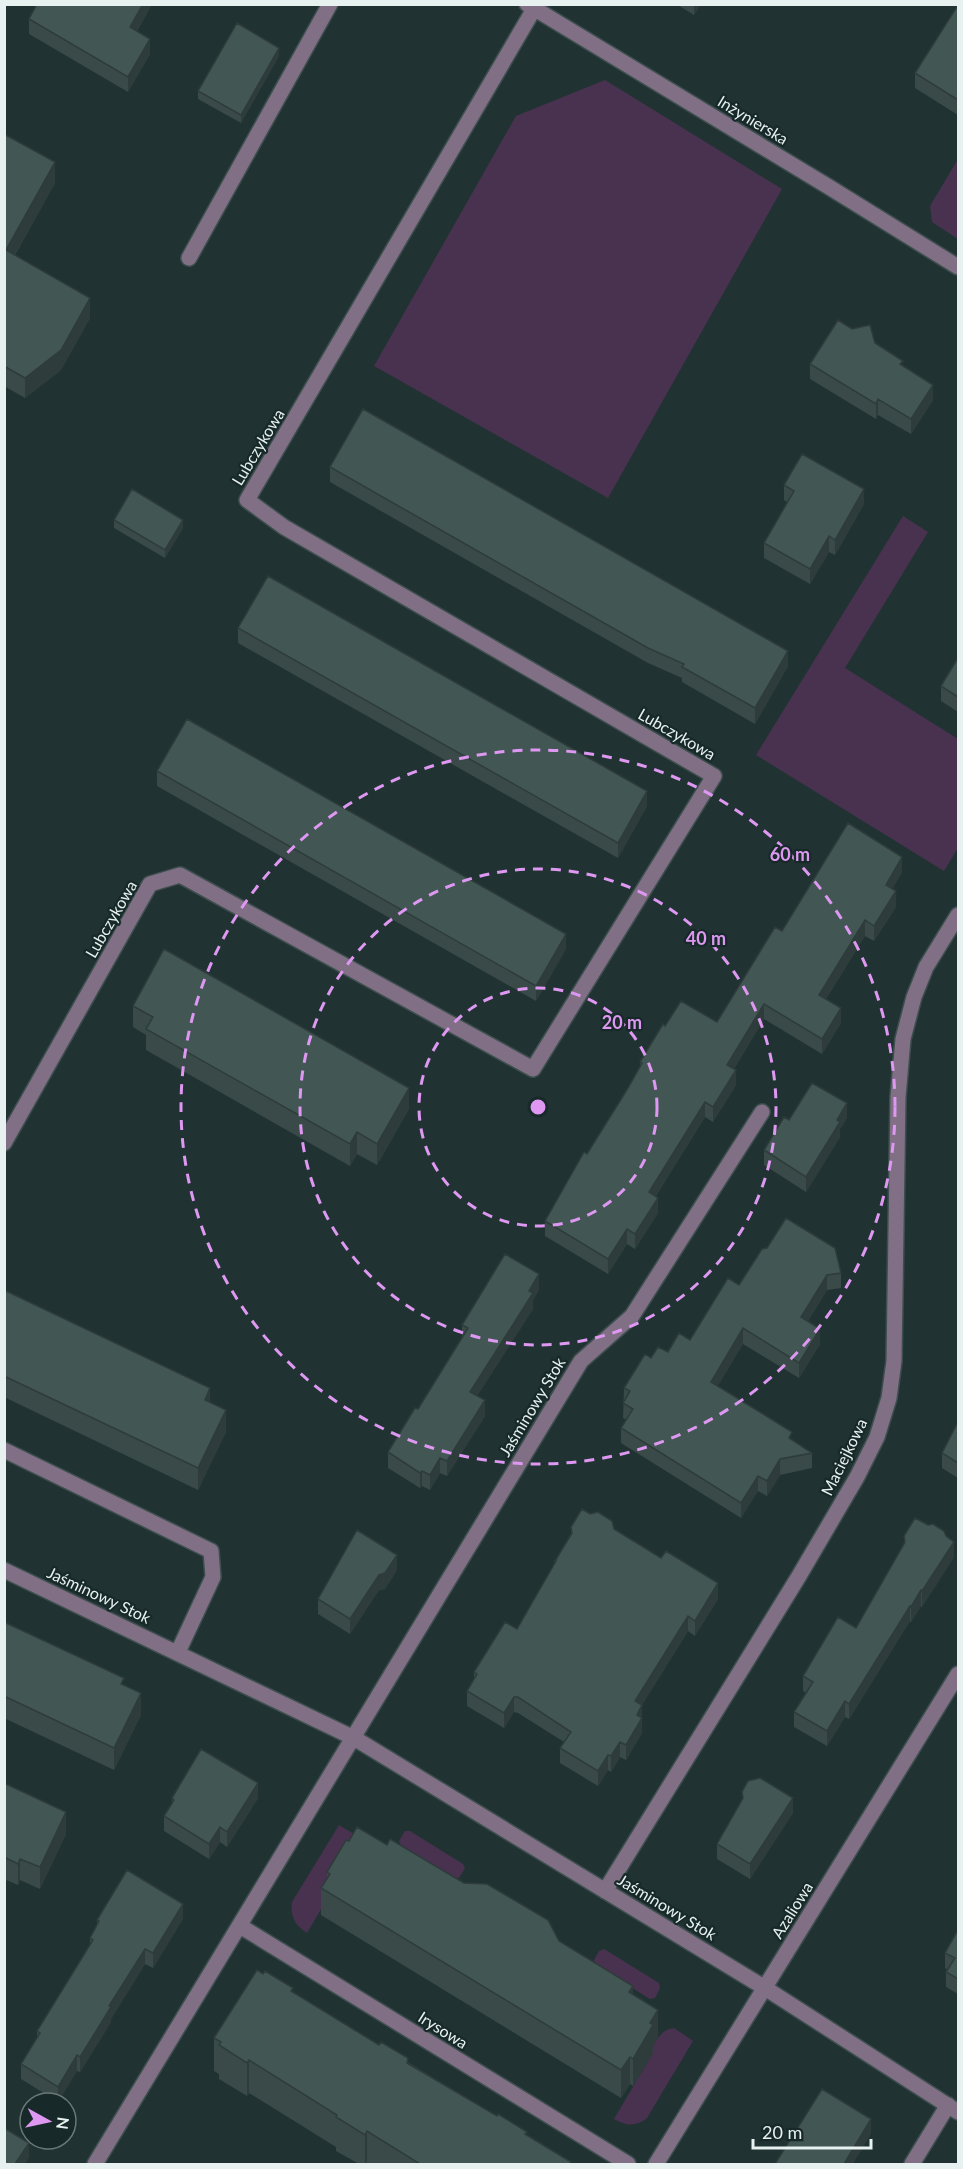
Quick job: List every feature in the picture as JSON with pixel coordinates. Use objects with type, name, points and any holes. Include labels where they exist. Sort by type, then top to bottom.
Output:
[{"type":"street","points":[[189,258],[330,4]]},
{"type":"street","name":"Inżynierska","points":[[531,7],[958,267]]},
{"type":"street","name":"Lubczykowa","points":[[4,1143],[150,884],[180,875],[533,1069],[714,776],[284,526],[247,500],[531,7]]},
{"type":"street","name":"Maciejkowa","points":[[605,1891],[799,1576],[857,1477],[877,1437],[889,1398],[894,1360],[898,1097],[903,1039],[914,997],[926,967],[958,915]]},
{"type":"street","name":"Jaśminowy Stok","points":[[354,1738],[581,1361],[632,1316],[762,1112]]},
{"type":"street","points":[[4,1450],[210,1551],[213,1577],[178,1652]]},
{"type":"street","name":"Jaśminowy Stok","points":[[4,1570],[354,1738],[765,1988],[953,2108]]},
{"type":"street","name":"Azaliowa","points":[[656,2164],[958,1674]]},
{"type":"street","points":[[95,2164],[354,1738]]},
{"type":"street","name":"Irysowa","points":[[240,1926],[628,2164]]},
{"type":"street","points":[[912,2164],[953,2108]]},
{"type":"shaded area","points":[[605,80],[782,189],[608,498],[374,366],[516,116]]},
{"type":"shaded area","points":[[958,159],[958,239],[932,222],[930,206]]},
{"type":"shaded area","points":[[903,516],[928,532],[845,668],[958,739],[958,848],[944,871],[756,755]]},
{"type":"shaded area","points":[[339,1825],[359,1837],[346,1867],[307,1933],[294,1920],[292,1902]]},
{"type":"shaded area","points":[[405,1831],[410,1831],[463,1864],[465,1868],[459,1878],[454,1879],[401,1846],[399,1841]]},
{"type":"shaded area","points":[[604,1949],[659,1983],[660,1988],[655,1998],[650,1999],[595,1965],[594,1960],[599,1951]]},
{"type":"shaded area","points":[[674,2028],[693,2041],[647,2118],[639,2123],[631,2124],[614,2119],[653,2053],[650,2051],[657,2040],[662,2033]]},
{"type":"building","points":[[37,4],[143,4],[130,27],[150,39],[128,77],[29,19]]},
{"type":"building","points":[[958,5],[958,100],[915,73]]},
{"type":"building","points":[[237,23],[279,48],[241,115],[198,91]]},
{"type":"building","points":[[4,134],[55,162],[6,250],[90,298],[61,350],[25,378],[4,366]]},
{"type":"building","points":[[838,320],[852,329],[870,325],[875,343],[903,361],[900,364],[933,385],[911,419],[878,399],[876,404],[810,364]]},
{"type":"building","points":[[363,409],[788,651],[755,708],[682,667],[684,664],[648,648],[330,467]]},
{"type":"building","points":[[802,454],[864,489],[835,540],[829,536],[810,569],[764,543],[794,491],[784,485]]},
{"type":"building","points":[[132,489],[183,520],[165,550],[114,520]]},
{"type":"building","points":[[268,576],[647,791],[618,843],[238,628]]},
{"type":"building","points":[[958,658],[958,697],[941,686]]},
{"type":"building","points":[[187,719],[566,934],[536,986],[157,771]]},
{"type":"building","points":[[848,823],[902,857],[886,885],[896,891],[874,926],[865,920],[819,995],[841,1008],[822,1039],[764,1004],[727,1065],[736,1070],[713,1107],[705,1102],[649,1192],[658,1198],[635,1234],[627,1229],[608,1259],[545,1221],[584,1152],[587,1154],[628,1088],[642,1063],[640,1062],[663,1024],[665,1026],[681,1001],[717,1022],[775,927],[782,931]]},
{"type":"building","points":[[164,949],[409,1088],[377,1144],[357,1132],[350,1144],[146,1029],[153,1017],[133,1006]]},
{"type":"building","points":[[812,1083],[847,1103],[837,1120],[840,1122],[806,1177],[764,1150],[784,1117],[789,1120]]},
{"type":"building","points":[[786,1218],[835,1248],[841,1273],[827,1275],[801,1317],[820,1329],[799,1363],[743,1328],[711,1382],[792,1432],[789,1438],[812,1453],[780,1459],[767,1481],[758,1476],[741,1503],[621,1428],[633,1409],[623,1403],[630,1391],[624,1388],[645,1354],[651,1358],[658,1347],[668,1352],[679,1333],[690,1340],[728,1278],[739,1285],[762,1249],[767,1248]]},
{"type":"building","points":[[505,1254],[539,1274],[529,1291],[533,1293],[470,1392],[485,1400],[447,1461],[440,1458],[430,1475],[422,1471],[420,1473],[388,1452],[415,1408],[418,1409],[468,1328],[462,1325]]},
{"type":"building","points":[[4,1290],[210,1388],[205,1400],[226,1410],[198,1468],[4,1376]]},
{"type":"building","points":[[958,1422],[958,1463],[942,1453]]},
{"type":"building","points":[[582,1509],[590,1514],[598,1512],[612,1521],[614,1529],[661,1558],[666,1551],[718,1583],[695,1621],[688,1616],[635,1701],[642,1705],[637,1715],[642,1718],[626,1745],[620,1742],[598,1771],[560,1748],[571,1732],[518,1697],[514,1697],[504,1713],[467,1691],[477,1674],[474,1672],[505,1622],[517,1629],[572,1533],[571,1527]]},
{"type":"building","points":[[915,1518],[928,1525],[933,1524],[944,1531],[946,1536],[954,1542],[910,1606],[849,1704],[845,1701],[827,1731],[794,1712],[813,1682],[803,1676],[838,1617],[856,1628],[905,1542],[904,1536]]},
{"type":"building","points":[[357,1530],[397,1555],[385,1573],[379,1575],[350,1619],[318,1599]]},
{"type":"building","points":[[4,1622],[124,1678],[121,1684],[141,1693],[114,1748],[4,1696]]},
{"type":"building","points":[[201,1749],[258,1783],[227,1832],[220,1827],[209,1844],[164,1816]]},
{"type":"building","points":[[760,1778],[793,1798],[750,1864],[717,1844],[743,1798],[742,1792],[748,1781]]},
{"type":"building","points":[[4,1783],[66,1812],[40,1867],[20,1859],[18,1864],[4,1857]]},
{"type":"building","points":[[357,1827],[387,1845],[390,1839],[464,1883],[487,1884],[548,1920],[559,1941],[633,1986],[629,1992],[658,2010],[650,2023],[653,2025],[633,2059],[630,2057],[621,2070],[321,1888],[330,1874],[327,1872],[346,1840],[349,1841]]},
{"type":"building","points":[[127,1870],[183,1904],[153,1953],[145,1949],[80,2057],[77,2055],[58,2087],[21,2064],[40,2033],[37,2031],[93,1940],[90,1938],[99,1921],[97,1920]]},
{"type":"building","points":[[958,1930],[958,1979],[946,1972],[955,1958],[945,1953]]},
{"type":"building","points":[[257,1970],[263,1974],[265,1971],[293,1988],[291,1991],[379,2045],[381,2042],[408,2058],[407,2063],[497,2116],[498,2114],[527,2132],[525,2134],[571,2162],[569,2164],[420,2164],[367,2131],[365,2135],[249,2060],[247,2063],[219,2045],[221,2042],[214,2038]]},
{"type":"building","points":[[822,2089],[871,2119],[844,2164],[775,2164]]},
{"type":"building","points":[[4,2128],[18,2136],[18,2151],[24,2151],[15,2164],[4,2164]]}]
